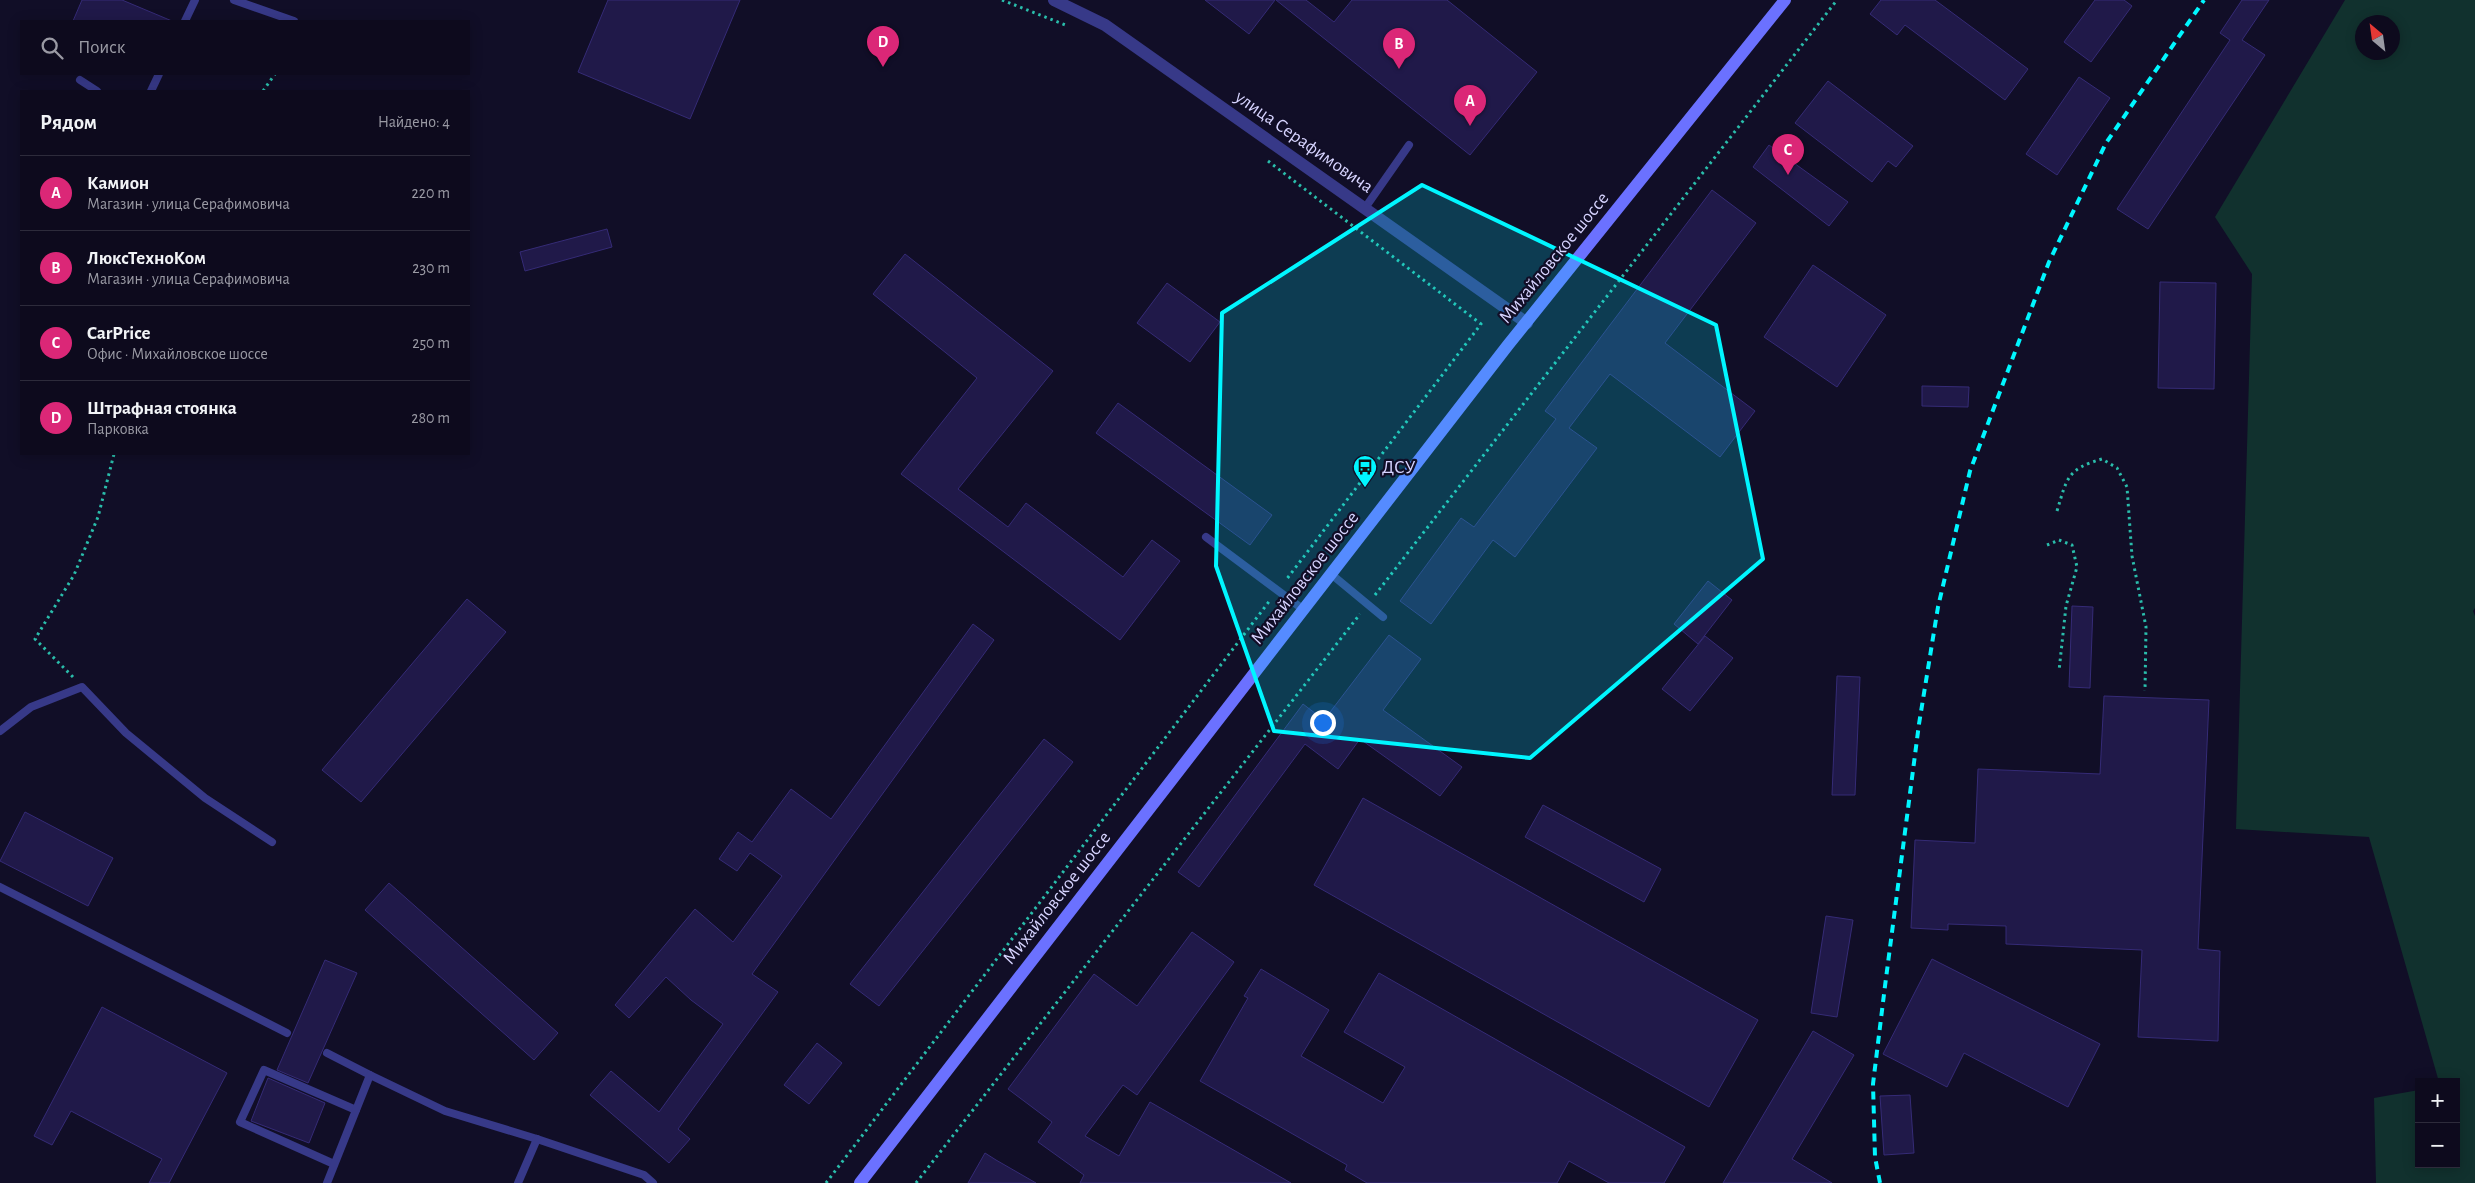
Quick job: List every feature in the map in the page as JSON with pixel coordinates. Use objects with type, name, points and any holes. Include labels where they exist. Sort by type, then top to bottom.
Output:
[{"type":"main road","name":"Михайловское шоссе","points":[[860,1183],[1527,323],[1785,0]]},
{"type":"street","name":"улица Серафимовича","points":[[1054,0],[1105,25],[1527,323]]},
{"type":"lane","points":[[185,20],[195,0]]},
{"type":"lane","points":[[234,0],[291,20]]},
{"type":"lane","points":[[152,90],[159,75]]},
{"type":"lane","points":[[80,80],[95,90]]},
{"type":"lane","points":[[1365,208],[1409,146]]},
{"type":"lane","points":[[1206,537],[1304,610]]},
{"type":"lane","points":[[1331,574],[1383,617]]},
{"type":"lane","points":[[0,731],[31,708],[82,687],[126,733],[204,798],[272,842]]},
{"type":"lane","points":[[0,887],[287,1033]]},
{"type":"lane","points":[[327,1053],[445,1111],[537,1139],[644,1175],[653,1183]]},
{"type":"lane","points":[[334,1164],[240,1122],[264,1070],[356,1110]]},
{"type":"lane","points":[[327,1183],[370,1075]]},
{"type":"lane","points":[[518,1183],[537,1139]]},
{"type":"path","points":[[1002,0],[1069,27]]},
{"type":"path","points":[[916,1183],[1837,0]]},
{"type":"path","points":[[263,90],[274,75]]},
{"type":"path","points":[[826,1183],[1482,324],[1264,158]]},
{"type":"path","points":[[82,687],[36,639],[74,575],[98,517],[114,455]]},
{"type":"path","points":[[2057,511],[2066,480],[2081,465],[2102,460],[2117,468],[2127,487],[2132,556],[2146,627],[2145,691]]},
{"type":"path","points":[[2047,545],[2059,540],[2072,545],[2077,567],[2066,606],[2059,671]]},
{"type":"highlighted area","points":[[1422,185],[1716,325],[1763,559],[1530,758],[1274,731],[1216,566],[1222,313]]},
{"type":"green space","points":[[2345,0],[2475,0],[2475,608],[2473,611],[2475,616],[2475,1183],[2376,1183],[2374,1098],[2415,1091],[2415,1168],[2460,1168],[2460,1078],[2438,1078],[2369,837],[2236,829],[2252,274],[2215,217]]},
{"type":"building","points":[[82,0],[122,0],[170,20],[73,20]]},
{"type":"building","points":[[608,0],[740,0],[690,119],[578,72]]},
{"type":"building","points":[[1205,0],[1275,0],[1249,34]]},
{"type":"building","points":[[1276,0],[1306,0],[1334,22],[1352,0],[1447,0],[1537,72],[1470,155]]},
{"type":"building","points":[[1881,0],[1935,0],[2028,69],[2005,100],[1905,25],[1897,35],[1870,14]]},
{"type":"building","points":[[2095,0],[2124,0],[2132,6],[2091,62],[2064,42]]},
{"type":"building","points":[[2242,0],[2269,0],[2242,40],[2265,55],[2148,229],[2117,209],[2230,40],[2220,33]]},
{"type":"building","points":[[2079,77],[2110,98],[2057,175],[2026,154]]},
{"type":"building","points":[[1828,81],[1913,146],[1896,167],[1888,161],[1872,182],[1795,123]]},
{"type":"building","points":[[1769,145],[1848,202],[1829,226],[1753,167]]},
{"type":"building","points":[[1712,190],[1756,223],[1665,343],[1755,411],[1720,457],[1610,374],[1569,428],[1597,448],[1515,557],[1493,540],[1431,624],[1400,601],[1461,518],[1474,527],[1556,419],[1545,411]]},
{"type":"building","points":[[607,229],[612,247],[525,271],[520,252]]},
{"type":"building","points":[[905,254],[1053,371],[958,489],[1008,527],[1026,503],[1123,577],[1152,540],[1180,561],[1120,640],[901,474],[977,378],[873,294]]},
{"type":"building","points":[[1813,265],[1886,315],[1837,387],[1764,337]]},
{"type":"building","points":[[2160,282],[2216,283],[2214,389],[2158,388]]},
{"type":"building","points":[[1167,283],[1220,322],[1190,362],[1137,323]]},
{"type":"building","points":[[1922,386],[1969,387],[1968,407],[1922,406]]},
{"type":"building","points":[[1118,403],[1272,515],[1250,545],[1096,433]]},
{"type":"building","points":[[1708,581],[1732,600],[1698,644],[1674,624]]},
{"type":"building","points":[[467,599],[506,632],[361,802],[322,770]]},
{"type":"building","points":[[2072,606],[2093,607],[2090,688],[2069,687]]},
{"type":"building","points":[[973,624],[994,640],[752,974],[778,992],[678,1129],[690,1139],[669,1163],[590,1095],[611,1071],[659,1112],[723,1024],[691,1000],[666,977],[629,1018],[615,1005],[695,909],[733,942],[782,876],[750,853],[737,871],[719,859],[738,832],[752,842],[791,789],[831,819]]},
{"type":"building","points":[[1389,635],[1421,659],[1383,710],[1462,767],[1440,796],[1360,739],[1338,769],[1305,744],[1199,887],[1178,872],[1303,704],[1324,720]]},
{"type":"building","points":[[1705,636],[1733,658],[1690,711],[1662,689]]},
{"type":"building","points":[[1837,676],[1860,677],[1855,795],[1832,795]]},
{"type":"building","points":[[2104,696],[2209,700],[2198,949],[2220,951],[2218,1041],[2138,1037],[2142,950],[2006,944],[2006,926],[1948,924],[1948,930],[1911,928],[1915,840],[1975,843],[1978,769],[2100,774]]},
{"type":"building","points":[[1044,739],[1073,762],[879,1006],[850,984]]},
{"type":"building","points":[[1363,798],[1758,1020],[1709,1107],[1314,885]]},
{"type":"building","points":[[1543,805],[1661,869],[1644,902],[1525,837]]},
{"type":"building","points":[[25,812],[113,858],[88,906],[0,861]]},
{"type":"building","points":[[389,883],[558,1033],[534,1060],[365,910]]},
{"type":"building","points":[[1826,916],[1853,920],[1837,1017],[1811,1013]]},
{"type":"building","points":[[1192,932],[1234,962],[1137,1095],[1123,1085],[1085,1136],[1119,1156],[1150,1102],[1291,1183],[1080,1183],[1084,1175],[1038,1142],[1052,1122],[1008,1089],[1094,974],[1137,1006]]},
{"type":"building","points":[[1932,959],[2100,1044],[2068,1107],[1964,1053],[1947,1087],[1883,1054]]},
{"type":"building","points":[[325,960],[357,973],[308,1083],[277,1070]]},
{"type":"building","points":[[1261,969],[1329,1010],[1301,1056],[1383,1103],[1405,1067],[1344,1032],[1379,973],[1685,1147],[1664,1183],[1609,1183],[1569,1161],[1557,1183],[1367,1183],[1345,1170],[1347,1165],[1200,1081],[1248,998],[1244,996]]},
{"type":"building","points":[[102,1007],[227,1073],[169,1183],[149,1183],[162,1159],[71,1111],[52,1145],[34,1136]]},
{"type":"building","points":[[1813,1031],[1854,1055],[1792,1159],[1832,1183],[1723,1183]]},
{"type":"building","points":[[817,1043],[842,1063],[809,1104],[784,1085]]},
{"type":"building","points":[[268,1078],[325,1103],[309,1143],[251,1121]]},
{"type":"building","points":[[1910,1095],[1914,1153],[1884,1155],[1880,1096]]},
{"type":"building","points":[[985,1153],[996,1160],[1036,1183],[968,1183]]},
{"type":"railway","points":[[1880,1183],[1875,1157],[1873,1084],[1885,986],[1919,724],[1938,607],[1970,471],[2049,262],[2106,143],[2204,0]]},
{"type":"place","name":"Штрафная стоянка","points":[[883,67]]},
{"type":"place","name":"ЛюксТехноКом","points":[[1399,69]]},
{"type":"place","name":"Камион","points":[[1470,126]]},
{"type":"place","name":"CarPrice","points":[[1788,175]]},
{"type":"place","name":"ДСУ","points":[[1365,488]]}]
